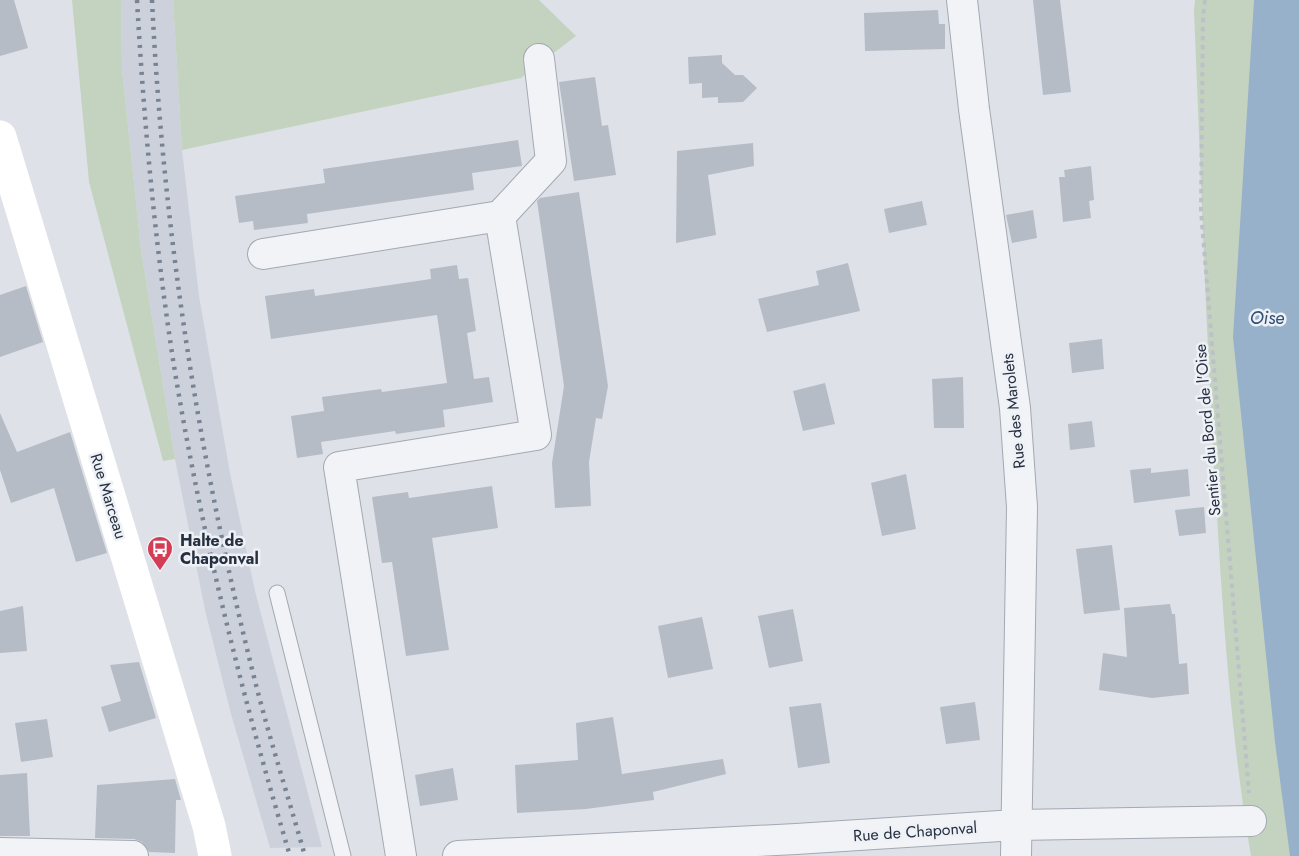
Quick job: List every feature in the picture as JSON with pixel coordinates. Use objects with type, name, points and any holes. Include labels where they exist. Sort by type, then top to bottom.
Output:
[{"type":"main road","name":"Rue Marceau","points":[[0,137],[167,685],[209,826],[215,856]]},
{"type":"street","name":"Rue des Marolets","points":[[962,0],[974,109],[1012,385],[1022,507],[1016,856]]},
{"type":"street","points":[[263,254],[500,216],[551,161],[539,59]]},
{"type":"street","points":[[401,856],[339,467],[536,435],[500,216]]},
{"type":"street","name":"Rue de Chaponval","points":[[458,856],[580,853],[1016,825],[1251,820]]},
{"type":"street","points":[[0,853],[82,853],[132,856]]},
{"type":"lane","points":[[277,593],[343,856]]},
{"type":"path","name":"Sentier du Bord de l'Oise","points":[[1205,0],[1201,211],[1251,820]]},
{"type":"shaded area","points":[[121,0],[173,0],[182,150],[199,296],[230,473],[255,591],[322,847],[270,848],[231,714],[205,610],[175,459],[141,250],[122,69]]},
{"type":"green space","points":[[72,0],[121,0],[122,69],[141,250],[175,459],[163,461],[89,182]]},
{"type":"green space","points":[[173,0],[539,0],[576,36],[521,78],[182,150]]},
{"type":"green space","points":[[1195,0],[1254,0],[1294,856],[1251,856],[1238,768],[1225,634],[1212,439]]},
{"type":"water","name":"Oise","points":[[1254,0],[1299,0],[1299,856],[1290,856],[1275,742],[1233,337]]},
{"type":"building","points":[[0,0],[14,0],[28,48],[0,56]]},
{"type":"building","points":[[1033,0],[1060,0],[1071,92],[1043,95]]},
{"type":"building","points":[[938,10],[939,24],[945,24],[945,49],[865,51],[864,13]]},
{"type":"building","points":[[722,55],[722,63],[735,75],[743,75],[757,88],[743,102],[718,103],[718,97],[702,98],[702,83],[689,84],[688,57]]},
{"type":"building","points":[[595,77],[602,126],[608,125],[616,175],[574,181],[559,82]]},
{"type":"building","points":[[518,140],[522,166],[472,173],[474,190],[307,214],[308,223],[254,230],[253,221],[239,223],[235,196],[325,183],[323,169]]},
{"type":"building","points":[[753,143],[754,166],[708,175],[716,235],[676,243],[677,151]]},
{"type":"building","points":[[1091,166],[1094,200],[1089,201],[1091,218],[1063,222],[1059,177],[1065,177],[1064,170]]},
{"type":"building","points":[[579,192],[608,386],[602,419],[596,418],[589,462],[591,506],[555,508],[552,463],[564,386],[537,201],[540,198]]},
{"type":"building","points":[[922,201],[927,225],[889,233],[884,209]]},
{"type":"building","points":[[1033,210],[1037,238],[1012,243],[1006,215]]},
{"type":"building","points":[[848,263],[860,311],[767,332],[758,299],[819,285],[816,271]]},
{"type":"building","points":[[457,265],[459,279],[468,278],[476,331],[467,333],[474,379],[489,377],[493,402],[443,410],[445,427],[396,434],[395,431],[321,442],[323,454],[297,458],[291,416],[324,411],[322,397],[447,383],[437,315],[271,339],[265,296],[314,289],[315,296],[431,279],[430,269]]},
{"type":"building","points":[[26,286],[43,342],[0,357],[0,295]]},
{"type":"building","points":[[1102,339],[1104,369],[1072,373],[1069,343]]},
{"type":"building","points":[[963,377],[964,428],[934,428],[932,379]]},
{"type":"building","points":[[825,383],[835,424],[803,431],[793,391]]},
{"type":"building","points":[[0,413],[17,452],[70,432],[107,553],[76,562],[54,488],[11,503],[0,470]]},
{"type":"building","points":[[1092,421],[1095,447],[1070,450],[1068,424]]},
{"type":"building","points":[[1151,468],[1151,473],[1188,469],[1190,496],[1134,503],[1130,470]]},
{"type":"building","points":[[906,474],[916,529],[882,536],[871,483]]},
{"type":"building","points":[[492,486],[498,528],[432,538],[449,650],[406,656],[392,562],[382,563],[372,497],[408,492],[409,498]]},
{"type":"building","points":[[1204,507],[1206,533],[1179,536],[1175,510]]},
{"type":"building","points":[[1112,545],[1120,610],[1084,614],[1076,549]]},
{"type":"building","points":[[1170,604],[1172,614],[1175,614],[1179,664],[1187,663],[1189,694],[1152,698],[1099,690],[1103,653],[1127,657],[1124,608]]},
{"type":"building","points":[[23,606],[27,651],[0,653],[0,611]]},
{"type":"building","points":[[793,609],[803,661],[769,668],[758,616]]},
{"type":"building","points":[[702,617],[713,669],[668,678],[658,626]]},
{"type":"building","points":[[139,662],[156,718],[109,732],[101,707],[121,701],[110,665]]},
{"type":"building","points":[[975,702],[980,740],[946,744],[940,707]]},
{"type":"building","points":[[821,703],[830,763],[798,768],[789,707]]},
{"type":"building","points":[[613,717],[622,774],[723,759],[726,774],[653,792],[654,800],[586,809],[517,813],[515,765],[578,760],[576,723]]},
{"type":"building","points":[[47,719],[53,757],[21,762],[15,723]]},
{"type":"building","points":[[453,768],[458,800],[420,806],[415,775]]},
{"type":"building","points":[[27,773],[30,836],[0,836],[0,775]]},
{"type":"building","points":[[175,779],[181,800],[176,800],[175,853],[149,852],[142,842],[134,839],[95,838],[97,785]]},
{"type":"railway","points":[[137,0],[156,229],[167,320],[185,428],[224,613],[255,735],[290,856]]},
{"type":"railway","points":[[152,0],[157,86],[174,256],[200,426],[234,594],[254,677],[305,856]]},
{"type":"place","name":"Halte de Chaponval","points":[[160,572]]}]
